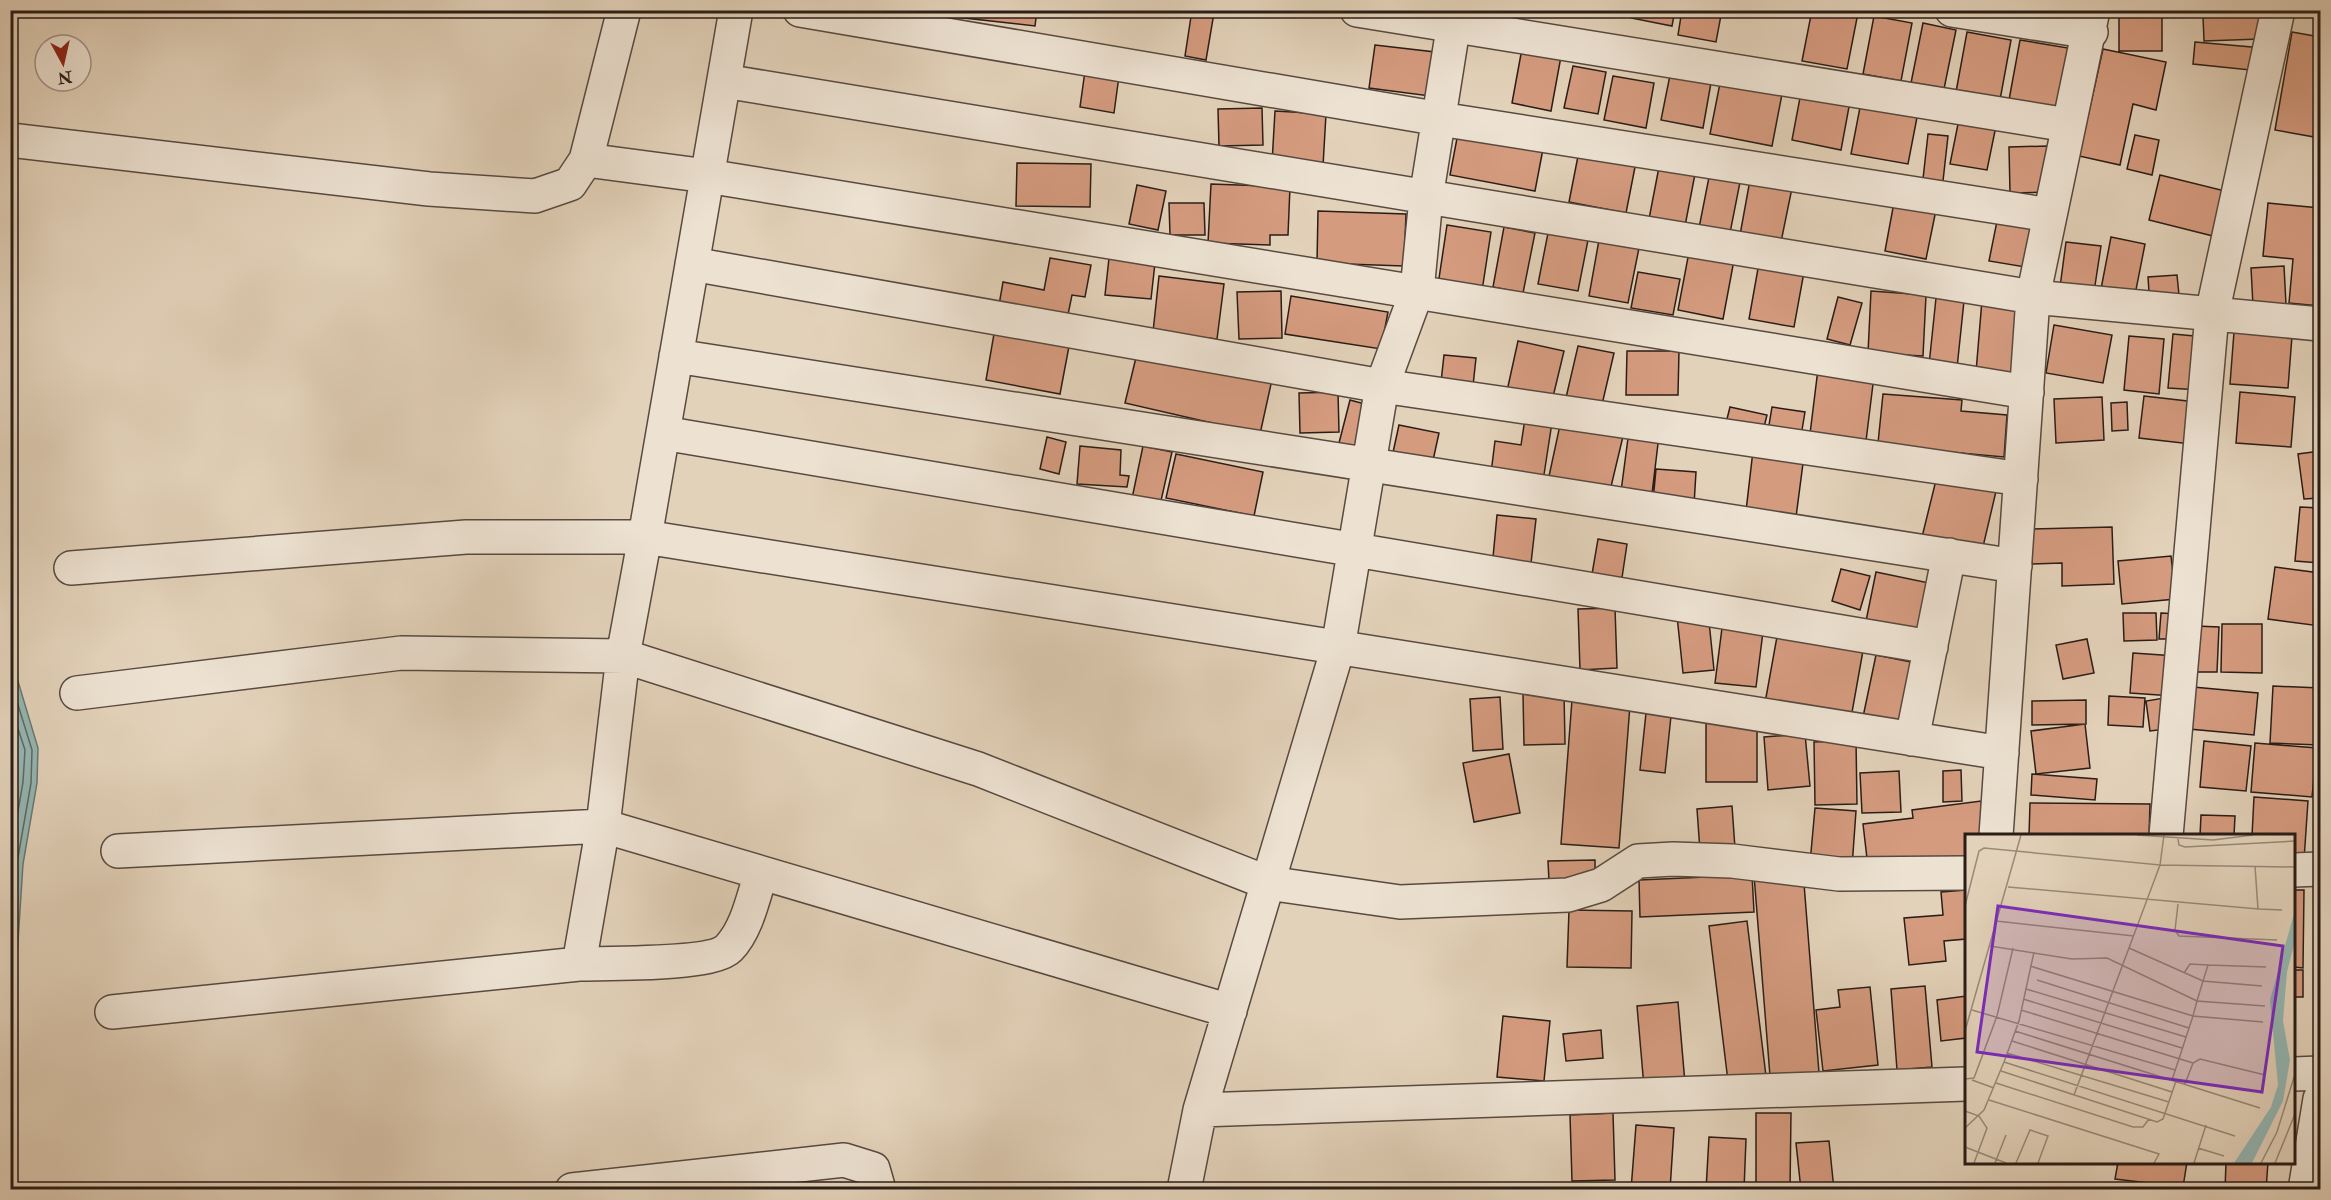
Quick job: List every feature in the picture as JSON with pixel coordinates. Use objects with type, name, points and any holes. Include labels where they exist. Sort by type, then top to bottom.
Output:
[{"type":"street","points":[[10,140],[429,189],[536,196],[570,184],[586,160],[624,10]]},
{"type":"street","points":[[579,964],[603,826],[623,656],[736,10]]},
{"type":"street","points":[[800,10],[1440,119],[2050,215]]},
{"type":"street","points":[[1356,10],[1455,19],[2068,126]]},
{"type":"street","points":[[1952,10],[2092,21],[2033,297],[1996,834]]},
{"type":"street","points":[[2166,834],[2212,314],[2278,10]]},
{"type":"street","points":[[1184,1190],[1200,1110],[1338,648],[1382,386],[1417,291],[1426,198],[1455,19]]},
{"type":"street","points":[[724,81],[2033,297],[2320,324]]},
{"type":"street","points":[[586,160],[707,176],[2027,392]]},
{"type":"street","points":[[692,264],[1382,386],[2020,479]]},
{"type":"street","points":[[676,356],[2015,566]]},
{"type":"street","points":[[663,433],[1931,647]]},
{"type":"street","points":[[71,567],[466,537],[645,537],[2002,753]]},
{"type":"street","points":[[1912,739],[1949,555]]},
{"type":"street","points":[[76,693],[401,653],[623,656],[978,769],[1268,883],[1400,902],[1568,895],[1601,885],[1638,861],[1673,859],[1732,861],[1839,874],[1965,873]]},
{"type":"street","points":[[118,851],[603,826],[1230,1011]]},
{"type":"street","points":[[2295,870],[2320,869]]},
{"type":"street","points":[[112,1012],[579,964],[695,959],[727,951],[741,933],[761,873]]},
{"type":"street","points":[[2295,1074],[2320,1073]]},
{"type":"street","points":[[1200,1110],[1965,1084]]},
{"type":"street","points":[[2305,1190],[2320,1099]]},
{"type":"street","points":[[572,1190],[844,1160],[873,1169],[879,1190]]},
{"type":"water","points":[[11,658],[38,748],[37,783],[23,864],[11,1050]]},
{"type":"building","points":[[946,10],[1037,10],[1035,26],[946,16]]},
{"type":"building","points":[[1192,10],[1214,13],[1206,60],[1185,56]]},
{"type":"building","points":[[1599,10],[1623,10],[1622,15]]},
{"type":"building","points":[[1632,10],[1675,10],[1672,26],[1631,18]]},
{"type":"building","points":[[1682,10],[1722,10],[1716,42],[1678,35]]},
{"type":"building","points":[[1812,10],[1858,13],[1847,69],[1802,61]]},
{"type":"building","points":[[2119,10],[2162,10],[2162,51],[2119,51]]},
{"type":"building","points":[[2259,14],[2260,39],[2204,41],[2203,16]]},
{"type":"building","points":[[1874,16],[1912,23],[1901,81],[1863,74]]},
{"type":"building","points":[[1923,23],[1956,30],[1944,89],[1911,83]]},
{"type":"building","points":[[1967,32],[2011,40],[2000,100],[1956,92]]},
{"type":"building","points":[[2292,32],[2320,37],[2320,138],[2275,130]]},
{"type":"building","points":[[2020,40],[2068,48],[2056,109],[2009,100]]},
{"type":"building","points":[[2195,42],[2263,48],[2260,71],[2193,64]]},
{"type":"building","points":[[1523,43],[1562,51],[1551,111],[1512,103]]},
{"type":"building","points":[[1375,45],[1435,52],[1430,96],[1369,88]]},
{"type":"building","points":[[2103,49],[2166,62],[2156,110],[2133,104],[2120,165],[2079,156]]},
{"type":"building","points":[[1573,66],[1606,72],[1598,114],[1564,108]]},
{"type":"building","points":[[1671,70],[1712,77],[1703,128],[1661,120]]},
{"type":"building","points":[[1085,71],[1119,76],[1114,113],[1080,107]]},
{"type":"building","points":[[1613,76],[1654,83],[1646,128],[1604,120]]},
{"type":"building","points":[[1721,78],[1783,89],[1772,146],[1710,134]]},
{"type":"building","points":[[1802,87],[1851,96],[1841,150],[1792,140]]},
{"type":"building","points":[[1862,97],[1919,107],[1908,164],[1851,154]]},
{"type":"building","points":[[1262,108],[1263,145],[1219,146],[1218,109]]},
{"type":"building","points":[[1275,111],[1326,114],[1323,166],[1272,163]]},
{"type":"building","points":[[1960,114],[1997,121],[1987,170],[1950,164]]},
{"type":"building","points":[[1458,133],[1543,149],[1535,191],[1450,175]]},
{"type":"building","points":[[1928,134],[1948,136],[1943,181],[1923,179]]},
{"type":"building","points":[[2135,135],[2159,140],[2152,175],[2127,169]]},
{"type":"building","points":[[2048,146],[2049,192],[2010,193],[2009,147]]},
{"type":"building","points":[[1579,151],[1636,162],[1626,213],[1569,202]]},
{"type":"building","points":[[1017,163],[1091,164],[1090,207],[1016,206]]},
{"type":"building","points":[[1659,167],[1695,174],[1685,226],[1649,219]]},
{"type":"building","points":[[1710,172],[1741,177],[1730,233],[1699,228]]},
{"type":"building","points":[[2160,175],[2225,191],[2213,236],[2149,220]]},
{"type":"building","points":[[1750,180],[1792,188],[1781,242],[1740,235]]},
{"type":"building","points":[[1211,184],[1290,187],[1288,235],[1270,235],[1270,245],[1208,243]]},
{"type":"building","points":[[1137,185],[1166,191],[1158,230],[1129,224]]},
{"type":"building","points":[[1895,197],[1937,205],[1926,259],[1885,251]]},
{"type":"building","points":[[1169,203],[1204,203],[1205,235],[1170,235]]},
{"type":"building","points":[[2268,203],[2320,208],[2320,306],[2289,303],[2293,259],[2263,256]]},
{"type":"building","points":[[1318,211],[1406,214],[1404,266],[1317,263]]},
{"type":"building","points":[[1998,216],[2033,222],[2025,267],[1989,261]]},
{"type":"building","points":[[1447,225],[1491,232],[1482,291],[1438,285]]},
{"type":"building","points":[[1504,227],[1535,233],[1523,293],[1493,287]]},
{"type":"building","points":[[1548,233],[1588,240],[1578,291],[1538,284]]},
{"type":"building","points":[[2111,237],[2145,244],[2135,295],[2101,289]]},
{"type":"building","points":[[1599,240],[1639,248],[1628,303],[1589,296]]},
{"type":"building","points":[[2066,242],[2101,246],[2094,292],[2060,287]]},
{"type":"building","points":[[1689,252],[1734,260],[1723,319],[1678,310]]},
{"type":"building","points":[[1050,258],[1091,265],[1085,297],[1072,295],[1066,324],[998,311],[1003,282],[1044,290]]},
{"type":"building","points":[[1109,258],[1155,263],[1151,299],[1105,295]]},
{"type":"building","points":[[1759,263],[1804,272],[1794,327],[1749,319]]},
{"type":"building","points":[[2284,266],[2286,305],[2253,306],[2251,268]]},
{"type":"building","points":[[1638,272],[1680,279],[1673,315],[1631,308]]},
{"type":"building","points":[[2177,275],[2180,305],[2150,307],[2148,277]]},
{"type":"building","points":[[1159,276],[1224,284],[1217,339],[1153,332]]},
{"type":"building","points":[[1281,291],[1282,338],[1239,339],[1237,292]]},
{"type":"building","points":[[1871,291],[1926,295],[1923,356],[1868,353]]},
{"type":"building","points":[[1291,296],[1388,312],[1381,349],[1285,334]]},
{"type":"building","points":[[1838,297],[1862,303],[1850,345],[1827,339]]},
{"type":"building","points":[[1936,298],[1964,301],[1957,368],[1929,365]]},
{"type":"building","points":[[1982,300],[2032,305],[2025,377],[1976,372]]},
{"type":"building","points":[[2054,325],[2112,335],[2103,383],[2046,373]]},
{"type":"building","points":[[995,328],[1070,341],[1060,394],[986,380]]},
{"type":"building","points":[[2234,332],[2292,336],[2288,388],[2230,384]]},
{"type":"building","points":[[2173,334],[2205,337],[2200,390],[2168,388]]},
{"type":"building","points":[[2129,336],[2164,339],[2159,394],[2124,390]]},
{"type":"building","points":[[1518,341],[1564,351],[1552,401],[1507,391]]},
{"type":"building","points":[[1139,345],[1273,375],[1260,434],[1125,403]]},
{"type":"building","points":[[1578,346],[1614,353],[1601,409],[1565,402]]},
{"type":"building","points":[[1627,351],[1679,351],[1678,395],[1626,395]]},
{"type":"building","points":[[2318,354],[2320,354],[2320,390],[2318,390]]},
{"type":"building","points":[[1444,355],[1476,358],[1472,395],[1440,391]]},
{"type":"building","points":[[1818,369],[1874,376],[1865,449],[1809,442]]},
{"type":"building","points":[[1338,392],[1339,432],[1300,433],[1299,393]]},
{"type":"building","points":[[2240,392],[2295,397],[2291,447],[2236,443]]},
{"type":"building","points":[[1883,394],[1962,400],[1961,411],[2007,415],[2004,457],[1949,452],[1877,453]]},
{"type":"building","points":[[2144,396],[2196,402],[2191,444],[2139,438]]},
{"type":"building","points":[[2102,397],[2104,440],[2056,443],[2054,399]]},
{"type":"building","points":[[1350,400],[1376,407],[1365,450],[1339,443]]},
{"type":"building","points":[[2127,402],[2128,430],[2112,431],[2111,403]]},
{"type":"building","points":[[1730,407],[1767,415],[1761,439],[1724,431]]},
{"type":"building","points":[[1772,407],[1805,412],[1800,442],[1767,437]]},
{"type":"building","points":[[1526,412],[1553,416],[1543,481],[1491,473],[1495,441],[1521,445]]},
{"type":"building","points":[[1630,423],[1660,427],[1651,502],[1620,499]]},
{"type":"building","points":[[1399,425],[1439,433],[1432,465],[1392,457]]},
{"type":"building","points":[[1560,425],[1625,428],[1609,495],[1548,481]]},
{"type":"building","points":[[1047,437],[1066,442],[1059,474],[1040,469]]},
{"type":"building","points":[[1754,442],[1805,448],[1796,517],[1746,511]]},
{"type":"building","points":[[1080,446],[1121,450],[1120,475],[1129,476],[1127,487],[1077,484]]},
{"type":"building","points":[[1143,446],[1172,452],[1158,514],[1130,508]]},
{"type":"building","points":[[2320,451],[2320,498],[2304,499],[2298,454]]},
{"type":"building","points":[[1176,454],[1263,472],[1254,516],[1166,498]]},
{"type":"building","points":[[1656,469],[1696,472],[1694,505],[1653,501]]},
{"type":"building","points":[[1938,472],[1997,487],[1982,551],[1922,537]]},
{"type":"building","points":[[2300,507],[2320,508],[2320,563],[2295,561]]},
{"type":"building","points":[[1497,515],[1536,519],[1530,572],[1492,568]]},
{"type":"building","points":[[2112,527],[2114,584],[2062,586],[2062,563],[2032,564],[2032,529]]},
{"type":"building","points":[[1598,539],[1627,544],[1620,591],[1590,586]]},
{"type":"building","points":[[2171,556],[2176,599],[2122,604],[2118,561]]},
{"type":"building","points":[[2275,567],[2320,573],[2320,626],[2268,619]]},
{"type":"building","points":[[1841,569],[1870,576],[1860,610],[1832,601]]},
{"type":"building","points":[[1876,572],[1934,584],[1924,634],[1866,621]]},
{"type":"building","points":[[1615,608],[1617,668],[1580,670],[1578,609]]},
{"type":"building","points":[[1708,612],[1714,670],[1683,673],[1677,616]]},
{"type":"building","points":[[2123,613],[2156,613],[2157,640],[2124,641]]},
{"type":"building","points":[[2161,613],[2178,614],[2176,639],[2159,639]]},
{"type":"building","points":[[1723,620],[1764,624],[1756,687],[1715,683]]},
{"type":"building","points":[[2222,624],[2262,624],[2262,673],[2221,672]]},
{"type":"building","points":[[2196,626],[2219,627],[2217,672],[2195,672]]},
{"type":"building","points":[[1778,631],[1864,645],[1851,718],[1765,703]]},
{"type":"building","points":[[2087,639],[2094,673],[2063,679],[2056,645]]},
{"type":"building","points":[[2133,653],[2176,656],[2173,696],[2130,693]]},
{"type":"building","points":[[1876,655],[1916,663],[1904,725],[1863,717]]},
{"type":"building","points":[[2320,656],[2320,684],[2317,684]]},
{"type":"building","points":[[2273,686],[2320,688],[2320,745],[2270,743]]},
{"type":"building","points":[[2193,687],[2258,693],[2254,735],[2189,729]]},
{"type":"building","points":[[1564,693],[1565,744],[1524,745],[1523,694]]},
{"type":"building","points":[[2109,696],[2145,698],[2143,727],[2108,725]]},
{"type":"building","points":[[1500,697],[1503,749],[1473,751],[1470,699]]},
{"type":"building","points":[[2170,697],[2174,728],[2150,731],[2146,701]]},
{"type":"building","points":[[1572,700],[1630,705],[1619,848],[1561,844]]},
{"type":"building","points":[[2086,700],[2086,724],[2032,725],[2032,701]]},
{"type":"building","points":[[1646,713],[1671,716],[1665,773],[1640,770]]},
{"type":"building","points":[[1706,722],[1757,722],[1757,782],[1706,782]]},
{"type":"building","points":[[2085,724],[2090,768],[2036,774],[2031,731]]},
{"type":"building","points":[[1805,734],[1810,786],[1768,790],[1764,737]]},
{"type":"building","points":[[1856,740],[1857,804],[1815,805],[1814,742]]},
{"type":"building","points":[[2204,741],[2251,746],[2246,791],[2200,787]]},
{"type":"building","points":[[2255,743],[2317,748],[2312,797],[2251,792]]},
{"type":"building","points":[[1509,754],[1520,813],[1474,822],[1463,763]]},
{"type":"building","points":[[1961,770],[1962,801],[1943,802],[1943,771]]},
{"type":"building","points":[[1899,771],[1901,812],[1862,813],[1860,773]]},
{"type":"building","points":[[2032,774],[2097,779],[2095,800],[2031,795]]},
{"type":"building","points":[[2254,797],[2308,801],[2304,860],[2295,859],[2295,834],[2252,834]]},
{"type":"building","points":[[1981,801],[1985,834],[1965,834],[1965,868],[1868,867],[1863,824],[1913,818],[1912,810]]},
{"type":"building","points":[[2030,803],[2150,804],[2149,834],[2029,834]]},
{"type":"building","points":[[1732,806],[1735,848],[1700,851],[1697,809]]},
{"type":"building","points":[[1815,808],[1856,811],[1852,867],[1810,863]]},
{"type":"building","points":[[2201,815],[2235,816],[2234,834],[2200,834]]},
{"type":"building","points":[[1595,860],[1595,880],[1549,881],[1548,861]]},
{"type":"building","points":[[1803,871],[1819,1073],[1770,1076],[1754,875]]},
{"type":"building","points":[[1752,875],[1754,912],[1640,917],[1639,880]]},
{"type":"building","points":[[1965,890],[1965,939],[1944,941],[1946,961],[1909,965],[1904,918],[1943,915],[1941,892]]},
{"type":"building","points":[[2295,890],[2304,890],[2303,968],[2295,967]]},
{"type":"building","points":[[1569,910],[1632,911],[1631,968],[1567,967]]},
{"type":"building","points":[[1747,921],[1766,1076],[1728,1081],[1709,926]]},
{"type":"building","points":[[2295,970],[2303,970],[2303,997],[2295,997]]},
{"type":"building","points":[[1925,986],[1932,1067],[1897,1070],[1891,989]]},
{"type":"building","points":[[1870,987],[1878,1065],[1823,1071],[1816,1010],[1840,1007],[1838,990]]},
{"type":"building","points":[[1965,996],[1965,1038],[1941,1041],[1937,1000]]},
{"type":"building","points":[[1678,1002],[1685,1083],[1644,1087],[1637,1006]]},
{"type":"building","points":[[1503,1016],[1550,1021],[1544,1081],[1497,1077]]},
{"type":"building","points":[[1601,1030],[1603,1058],[1566,1061],[1563,1034]]},
{"type":"building","points":[[1613,1113],[1615,1180],[1572,1181],[1570,1115]]},
{"type":"building","points":[[1756,1113],[1791,1113],[1790,1190],[1756,1189]]},
{"type":"building","points":[[1636,1125],[1674,1128],[1670,1190],[1631,1190]]},
{"type":"building","points":[[1709,1137],[1746,1139],[1744,1190],[1706,1190]]},
{"type":"building","points":[[1829,1141],[1834,1190],[1801,1190],[1796,1143]]},
{"type":"building","points":[[2118,1164],[2187,1164],[2183,1187],[2115,1179]]},
{"type":"building","points":[[2226,1164],[2268,1164],[2266,1190],[2225,1190]]}]
